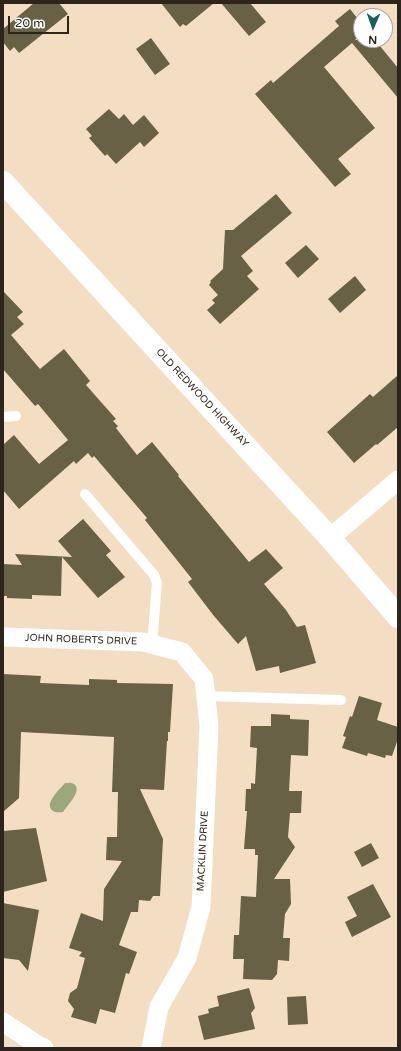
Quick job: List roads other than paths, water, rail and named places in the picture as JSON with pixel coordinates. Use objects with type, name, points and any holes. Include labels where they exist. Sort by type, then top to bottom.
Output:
[{"type":"main road","name":"OLD REDWOOD HIGHWAY","points":[[3,182],[330,538],[398,617]]},
{"type":"street","points":[[330,538],[398,480]]},
{"type":"street","name":"JOHN ROBERTS DRIVE","points":[[3,637],[143,642],[182,652]]},
{"type":"street","name":"MACKLIN DRIVE","points":[[151,1048],[159,1007],[187,958],[201,907],[209,726],[204,679],[182,652]]},
{"type":"street","points":[[3,1022],[44,1048]]},
{"type":"lane","points":[[3,417],[16,416]]},
{"type":"lane","points":[[85,494],[154,575],[156,583],[152,645]]},
{"type":"lane","points":[[205,696],[341,700]]}]
